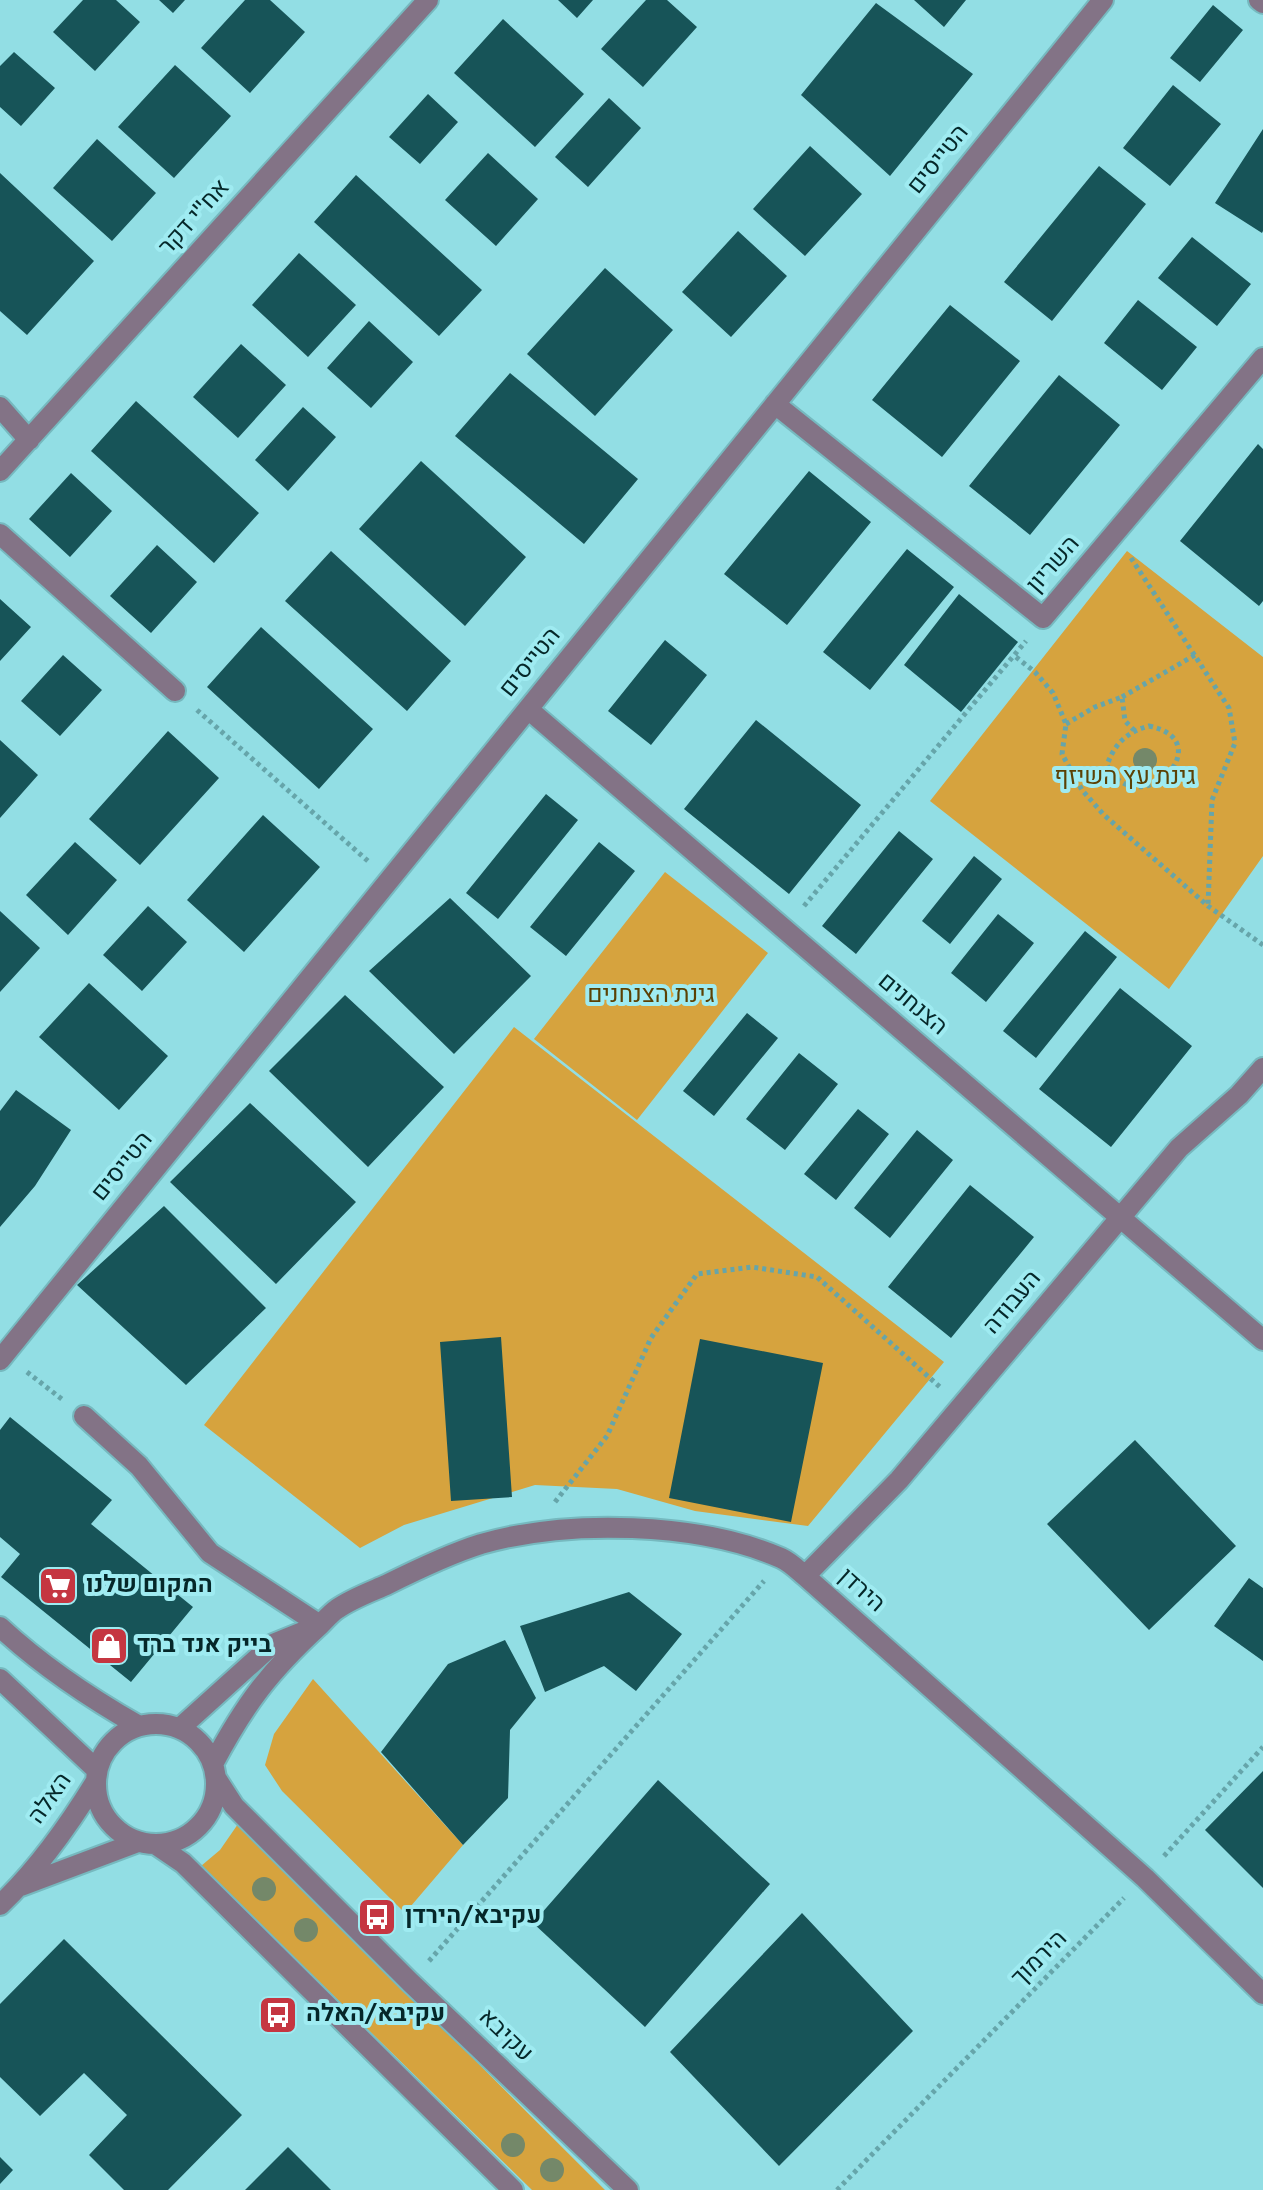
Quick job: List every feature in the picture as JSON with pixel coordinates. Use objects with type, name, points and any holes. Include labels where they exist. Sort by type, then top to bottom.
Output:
[{"type":"street","name":"אח''י דקר","points":[[0,471],[428,0]]},
{"type":"street","name":"הטייסים","points":[[2,1357],[1103,0]]},
{"type":"street","name":"השריון","points":[[775,404],[1043,618],[1263,358]]},
{"type":"street","points":[[0,407],[29,440]]},
{"type":"street","points":[[0,534],[175,691]]},
{"type":"street","name":"הצנחנים","points":[[528,709],[1263,1340]]},
{"type":"street","name":"העבודה","points":[[805,1576],[899,1480],[1179,1148],[1239,1095],[1263,1068]]},
{"type":"street","points":[[84,1416],[139,1466],[210,1553],[320,1625]]},
{"type":"street","name":"הירדן","points":[[215,1771],[238,1716],[264,1680],[294,1647],[337,1608],[481,1544],[548,1532],[621,1527],[694,1535],[783,1559],[805,1576],[1145,1878],[1263,1994]]},
{"type":"street","name":"הירדן","points":[[180,1728],[273,1644],[320,1625]]},
{"type":"street","points":[[0,1627],[21,1647],[98,1702],[139,1726]]},
{"type":"street","points":[[0,1679],[96,1776]]},
{"type":"street","points":[[148,1844],[178,1841],[196,1831],[209,1815],[216,1795],[215,1771],[210,1755],[197,1739],[180,1728],[160,1723],[139,1726],[109,1746],[96,1776],[97,1799],[105,1818],[119,1833],[183,1863],[513,2190]]},
{"type":"street","name":"עקיבא","points":[[215,1771],[234,1806],[410,1982],[628,2190]]},
{"type":"street","name":"האלה","points":[[0,1905],[21,1886],[80,1807],[96,1776]]},
{"type":"street","name":"האלה","points":[[21,1886],[148,1844]]},
{"type":"path","points":[[1114,534],[1229,708],[1235,743],[1212,800],[1208,906]]},
{"type":"path","points":[[784,930],[1016,657],[1043,618]]},
{"type":"path","points":[[1066,724],[1095,707],[1122,697],[1195,655]]},
{"type":"path","points":[[1016,657],[1035,672],[1053,693],[1066,724],[1062,754],[1082,790],[1104,815],[1208,906],[1263,945]]},
{"type":"path","points":[[175,691],[389,879]]},
{"type":"path","points":[[1122,697],[1125,721],[1134,730]]},
{"type":"path","points":[[1149,726],[1162,729],[1176,738],[1180,750],[1173,768],[1161,781],[1140,788],[1113,777],[1107,765],[1122,739],[1134,730],[1149,726]]},
{"type":"path","points":[[547,1512],[607,1436],[651,1338],[697,1274],[752,1267],[817,1277],[960,1406]]},
{"type":"path","points":[[2,1357],[84,1416]]},
{"type":"path","points":[[410,1982],[783,1559]]},
{"type":"path","name":"הירמוך","points":[[837,2190],[1145,1878],[1263,1747]]},
{"type":"green space","name":"גינת עץ השיזף","points":[[1127,551],[1263,657],[1263,856],[1169,989],[930,801]]},
{"type":"green space","name":"גינת הצנחנים","points":[[665,872],[768,953],[637,1120],[534,1039]]},
{"type":"green space","points":[[514,1027],[944,1362],[808,1526],[695,1511],[617,1489],[535,1485],[404,1525],[360,1548],[204,1425]]},
{"type":"green space","points":[[313,1679],[463,1845],[405,1913],[282,1791],[265,1765],[274,1734]]},
{"type":"green space","points":[[238,1824],[605,2190],[532,2190],[201,1866],[220,1850]]},
{"type":"building","points":[[83,0],[116,0],[140,22],[95,71],[53,32]]},
{"type":"building","points":[[159,0],[185,0],[173,13]]},
{"type":"building","points":[[245,0],[270,0],[305,32],[250,93],[201,48]]},
{"type":"building","points":[[558,0],[593,0],[577,18]]},
{"type":"building","points":[[646,0],[667,0],[697,27],[643,87],[601,49]]},
{"type":"building","points":[[914,0],[966,0],[944,27]]},
{"type":"building","points":[[876,3],[973,74],[890,176],[801,95]]},
{"type":"building","points":[[1213,5],[1243,30],[1200,82],[1170,58]]},
{"type":"building","points":[[503,19],[584,94],[535,147],[454,73]]},
{"type":"building","points":[[14,52],[55,88],[21,126],[0,107],[0,66]]},
{"type":"building","points":[[175,65],[231,116],[174,178],[118,127]]},
{"type":"building","points":[[1173,85],[1221,124],[1170,186],[1123,148]]},
{"type":"building","points":[[428,94],[458,122],[420,164],[389,137]]},
{"type":"building","points":[[609,98],[641,128],[588,187],[555,157]]},
{"type":"building","points":[[1263,129],[1263,231],[1262,233],[1215,203]]},
{"type":"building","points":[[97,139],[156,193],[112,241],[53,188]]},
{"type":"building","points":[[810,146],[862,194],[805,256],[753,209]]},
{"type":"building","points":[[488,153],[538,199],[496,246],[445,200]]},
{"type":"building","points":[[1099,166],[1146,204],[1052,321],[1004,282]]},
{"type":"building","points":[[0,173],[94,261],[27,335],[0,311]]},
{"type":"building","points":[[356,175],[482,290],[439,336],[314,222]]},
{"type":"building","points":[[738,231],[787,276],[731,337],[682,292]]},
{"type":"building","points":[[1192,237],[1251,284],[1217,326],[1158,278]]},
{"type":"building","points":[[299,253],[356,305],[308,357],[252,305]]},
{"type":"building","points":[[605,268],[673,330],[595,416],[527,354]]},
{"type":"building","points":[[1138,300],[1197,347],[1162,390],[1104,343]]},
{"type":"building","points":[[950,305],[1020,361],[942,457],[872,400]]},
{"type":"building","points":[[369,321],[413,362],[371,408],[327,368]]},
{"type":"building","points":[[241,344],[286,385],[238,438],[193,397]]},
{"type":"building","points":[[510,373],[638,479],[584,544],[455,436]]},
{"type":"building","points":[[1059,375],[1120,425],[1030,535],[969,486]]},
{"type":"building","points":[[136,401],[259,513],[214,563],[91,451]]},
{"type":"building","points":[[303,407],[336,437],[288,491],[255,460]]},
{"type":"building","points":[[1258,444],[1263,449],[1263,601],[1259,606],[1180,541]]},
{"type":"building","points":[[421,461],[526,557],[465,626],[359,529]]},
{"type":"building","points":[[809,471],[871,522],[787,625],[724,574]]},
{"type":"building","points":[[71,473],[112,511],[70,557],[29,519]]},
{"type":"building","points":[[157,545],[197,582],[151,633],[110,596]]},
{"type":"building","points":[[907,549],[954,587],[870,690],[823,652]]},
{"type":"building","points":[[331,551],[451,661],[407,711],[285,601]]},
{"type":"building","points":[[959,594],[1018,642],[961,712],[904,665]]},
{"type":"building","points":[[0,599],[31,627],[0,661]]},
{"type":"building","points":[[261,627],[373,729],[319,789],[207,687]]},
{"type":"building","points":[[665,640],[707,675],[651,745],[608,711]]},
{"type":"building","points":[[63,655],[102,690],[60,736],[21,701]]},
{"type":"building","points":[[756,720],[861,805],[789,894],[684,809]]},
{"type":"building","points":[[168,731],[219,778],[140,865],[89,819]]},
{"type":"building","points":[[0,740],[38,775],[0,818]]},
{"type":"building","points":[[546,794],[578,820],[498,919],[466,893]]},
{"type":"building","points":[[263,815],[320,867],[244,952],[187,900]]},
{"type":"building","points":[[899,831],[933,859],[856,954],[822,926]]},
{"type":"building","points":[[75,842],[117,880],[68,935],[26,895]]},
{"type":"building","points":[[599,842],[635,871],[566,956],[530,927]]},
{"type":"building","points":[[974,856],[1002,879],[950,944],[922,921]]},
{"type":"building","points":[[450,898],[531,976],[454,1054],[369,971]]},
{"type":"building","points":[[148,906],[187,942],[142,991],[103,955]]},
{"type":"building","points":[[0,911],[40,948],[0,992]]},
{"type":"building","points":[[998,914],[1034,943],[986,1002],[951,973]]},
{"type":"building","points":[[1085,931],[1117,957],[1036,1058],[1003,1031]]},
{"type":"building","points":[[89,983],[168,1056],[119,1110],[39,1037]]},
{"type":"building","points":[[1120,988],[1192,1046],[1111,1147],[1039,1089]]},
{"type":"building","points":[[345,995],[444,1087],[368,1167],[269,1071]]},
{"type":"building","points":[[747,1013],[778,1038],[714,1116],[683,1091]]},
{"type":"building","points":[[799,1053],[838,1084],[785,1150],[746,1119]]},
{"type":"building","points":[[16,1090],[71,1130],[35,1186],[0,1227],[0,1111]]},
{"type":"building","points":[[250,1103],[356,1202],[276,1284],[170,1182]]},
{"type":"building","points":[[858,1109],[889,1134],[836,1200],[804,1174]]},
{"type":"building","points":[[917,1130],[953,1160],[890,1238],[854,1208]]},
{"type":"building","points":[[970,1185],[1034,1237],[951,1338],[888,1287]]},
{"type":"building","points":[[164,1206],[266,1308],[186,1385],[77,1285]]},
{"type":"building","points":[[501,1337],[512,1497],[451,1501],[440,1342]]},
{"type":"building","points":[[700,1339],[823,1363],[791,1522],[669,1498]]},
{"type":"building","points":[[10,1417],[112,1500],[91,1524],[193,1607],[131,1682],[1,1577],[20,1554],[0,1537],[0,1430]]},
{"type":"building","points":[[1135,1440],[1236,1546],[1149,1630],[1047,1524]]},
{"type":"building","points":[[1249,1578],[1263,1588],[1263,1661],[1214,1626]]},
{"type":"building","points":[[629,1592],[682,1634],[636,1691],[604,1666],[545,1692],[520,1626]]},
{"type":"building","points":[[505,1640],[536,1698],[510,1730],[508,1798],[463,1845],[381,1752],[448,1664]]},
{"type":"building","points":[[1263,1771],[1263,1888],[1205,1830]]},
{"type":"building","points":[[658,1780],[770,1884],[645,2027],[533,1923]]},
{"type":"building","points":[[802,1913],[913,2031],[779,2166],[670,2052]]},
{"type":"building","points":[[64,1939],[242,2115],[168,2190],[124,2190],[89,2155],[127,2115],[84,2073],[40,2116],[0,2077],[0,2004]]},
{"type":"building","points":[[288,2147],[331,2190],[245,2190]]},
{"type":"building","points":[[0,2157],[13,2170],[0,2184]]},
{"type":"place","name":"המקום שלנו","points":[[58,1586]]},
{"type":"place","name":"בייק אנד ברד","points":[[109,1646]]},
{"type":"place","name":"עקיבא/הירדן","points":[[377,1917]]},
{"type":"place","name":"עקיבא/האלה","points":[[278,2015]]}]
